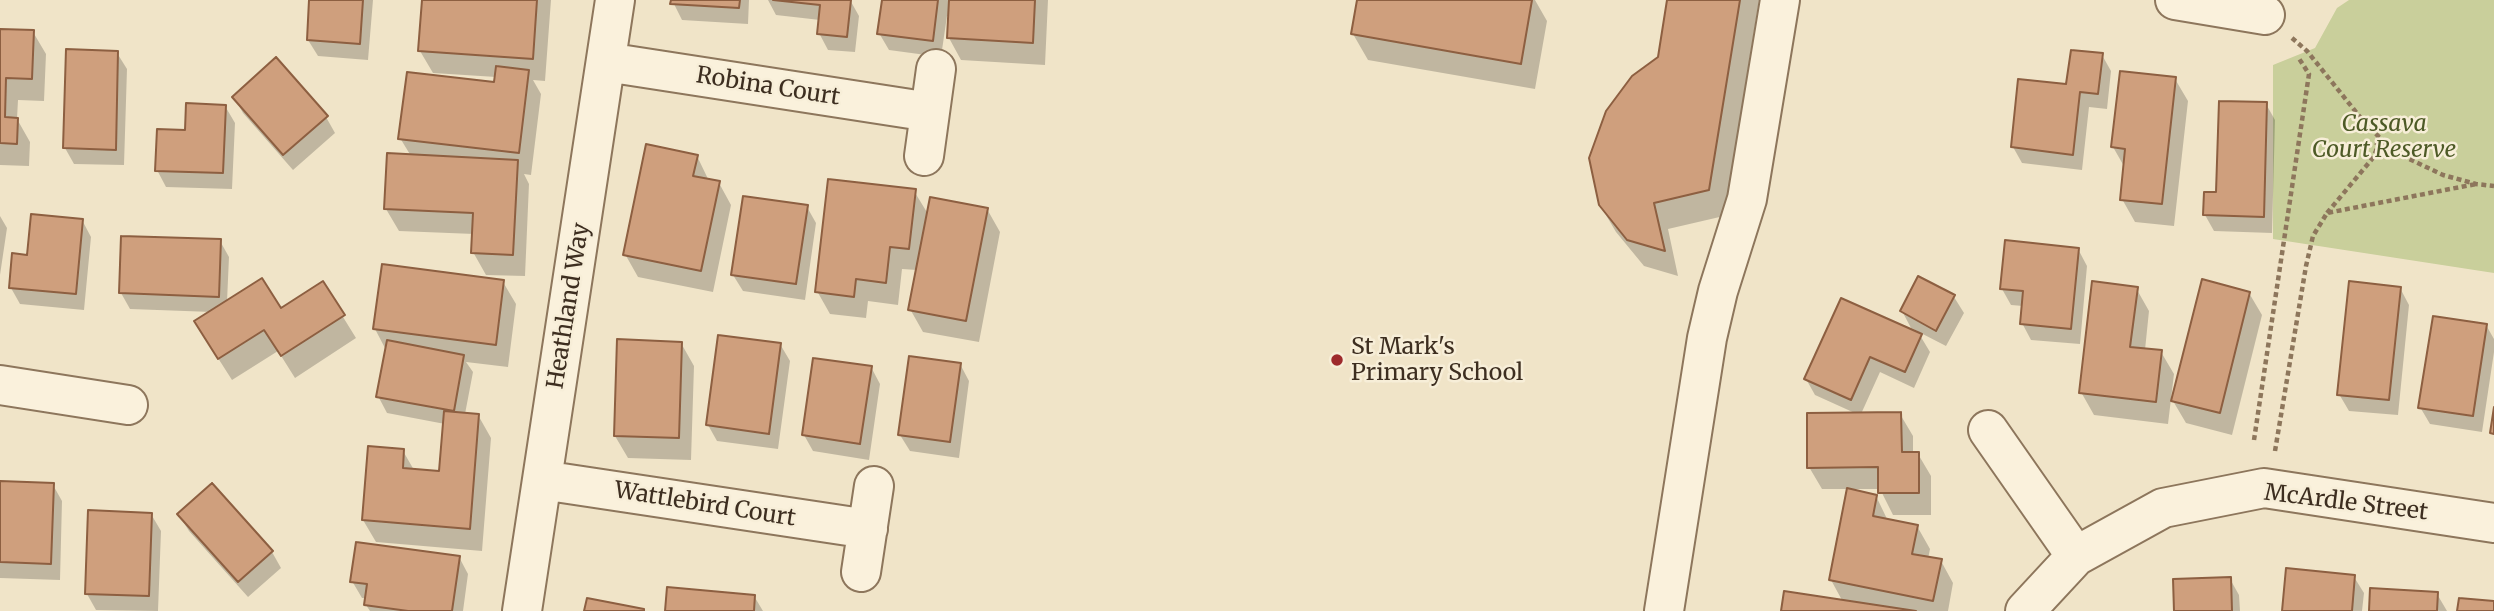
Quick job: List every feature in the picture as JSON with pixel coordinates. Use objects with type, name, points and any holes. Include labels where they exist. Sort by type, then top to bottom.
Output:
[{"type":"street","name":"Heathland Way","points":[[522,611],[615,0]]},
{"type":"street","points":[[1664,611],[1707,338],[1718,291],[1747,199],[1780,0]]},
{"type":"street","points":[[2175,0],[2264,15]]},
{"type":"street","name":"Robina Court","points":[[606,62],[930,112]]},
{"type":"street","points":[[924,156],[936,69]]},
{"type":"street","points":[[0,385],[128,405]]},
{"type":"street","points":[[1988,430],[2077,556]]},
{"type":"street","name":"Wattlebird Court","points":[[542,480],[868,529]]},
{"type":"street","points":[[861,572],[874,486]]},
{"type":"street","name":"McArdle Street","points":[[2025,611],[2077,556],[2163,508],[2264,488],[2494,523]]},
{"type":"path","points":[[2264,15],[2307,51],[2378,135],[2403,156],[2423,167],[2476,184],[2494,186]]},
{"type":"path","points":[[2254,440],[2309,74],[2298,57]]},
{"type":"path","points":[[2264,488],[2279,439],[2313,236],[2327,213],[2372,159],[2378,135]]},
{"type":"path","points":[[2327,213],[2476,184]]},
{"type":"green space","name":"Cassava Court Reserve","points":[[2349,0],[2494,0],[2494,273],[2273,239],[2273,65],[2315,48],[2337,8]]},
{"type":"building","points":[[309,0],[363,0],[360,44],[307,40]]},
{"type":"building","points":[[422,0],[537,0],[533,59],[418,51]]},
{"type":"building","points":[[671,0],[740,0],[739,8],[670,4]]},
{"type":"building","points":[[773,0],[851,0],[847,37],[817,34],[820,5]]},
{"type":"building","points":[[882,0],[938,0],[933,41],[877,34]]},
{"type":"building","points":[[949,0],[1035,0],[1033,43],[947,38]]},
{"type":"building","points":[[1357,0],[1532,0],[1521,64],[1351,34]]},
{"type":"building","points":[[1667,0],[1740,0],[1709,190],[1654,203],[1665,251],[1627,240],[1599,205],[1589,158],[1606,111],[1632,76],[1658,57]]},
{"type":"building","points":[[0,29],[34,30],[32,79],[6,78],[5,117],[18,118],[17,144],[0,143]]},
{"type":"building","points":[[66,49],[118,51],[116,150],[63,148]]},
{"type":"building","points":[[2071,50],[2103,53],[2098,94],[2080,92],[2073,155],[2011,147],[2018,79],[2066,84]]},
{"type":"building","points":[[276,57],[328,116],[283,155],[232,97]]},
{"type":"building","points":[[496,66],[529,70],[519,153],[398,139],[407,72],[494,82]]},
{"type":"building","points":[[2120,71],[2176,77],[2162,204],[2120,200],[2125,149],[2111,147]]},
{"type":"building","points":[[2219,101],[2267,102],[2264,217],[2203,215],[2204,192],[2216,192]]},
{"type":"building","points":[[186,103],[226,105],[223,173],[155,171],[157,129],[185,130]]},
{"type":"building","points":[[646,144],[698,155],[693,176],[720,181],[701,271],[623,255]]},
{"type":"building","points":[[387,153],[518,160],[513,255],[471,253],[473,213],[384,209]]},
{"type":"building","points":[[828,179],[916,189],[909,249],[890,247],[886,283],[856,279],[854,297],[815,292]]},
{"type":"building","points":[[743,196],[808,205],[796,284],[731,275]]},
{"type":"building","points":[[930,197],[988,208],[966,321],[908,310]]},
{"type":"building","points":[[31,214],[83,219],[76,294],[9,288],[12,253],[27,255]]},
{"type":"building","points":[[121,236],[221,239],[219,297],[119,293]]},
{"type":"building","points":[[2005,240],[2079,248],[2071,329],[2020,324],[2023,291],[2000,289]]},
{"type":"building","points":[[382,264],[504,280],[496,345],[373,329]]},
{"type":"building","points":[[1918,276],[1955,295],[1936,331],[1900,311]]},
{"type":"building","points":[[262,278],[281,308],[323,281],[345,315],[281,356],[264,330],[218,359],[194,321]]},
{"type":"building","points":[[2202,279],[2250,292],[2220,413],[2171,401]]},
{"type":"building","points":[[2092,281],[2138,287],[2130,347],[2162,350],[2156,402],[2079,393]]},
{"type":"building","points":[[2349,281],[2401,287],[2389,400],[2337,395]]},
{"type":"building","points":[[1841,298],[1922,334],[1905,372],[1870,357],[1851,400],[1804,379]]},
{"type":"building","points":[[2433,316],[2487,324],[2473,416],[2418,408]]},
{"type":"building","points":[[718,335],[781,343],[769,434],[706,425]]},
{"type":"building","points":[[617,339],[682,342],[679,438],[614,436]]},
{"type":"building","points":[[387,340],[464,355],[454,411],[376,397]]},
{"type":"building","points":[[909,356],[961,363],[950,442],[898,435]]},
{"type":"building","points":[[813,358],[872,366],[860,444],[802,435]]},
{"type":"building","points":[[2494,407],[2494,434],[2490,433]]},
{"type":"building","points":[[444,411],[479,414],[470,529],[362,520],[368,446],[404,449],[403,468],[439,471]]},
{"type":"building","points":[[1901,412],[1902,452],[1919,452],[1919,493],[1878,493],[1878,467],[1807,468],[1807,413]]},
{"type":"building","points":[[0,481],[54,483],[51,564],[0,562]]},
{"type":"building","points":[[212,483],[273,551],[238,582],[177,514]]},
{"type":"building","points":[[1847,488],[1877,495],[1873,516],[1918,525],[1912,554],[1942,559],[1933,601],[1829,580]]},
{"type":"building","points":[[88,510],[152,513],[149,596],[85,594]]},
{"type":"building","points":[[356,542],[460,556],[452,611],[408,611],[364,605],[367,584],[350,582]]},
{"type":"building","points":[[2286,568],[2355,575],[2352,611],[2282,611]]},
{"type":"building","points":[[2231,577],[2232,611],[2174,611],[2173,579]]},
{"type":"building","points":[[667,587],[755,595],[754,611],[665,611]]},
{"type":"building","points":[[2370,588],[2438,592],[2437,611],[2369,611]]},
{"type":"building","points":[[1784,591],[1916,611],[1781,611]]},
{"type":"building","points":[[587,598],[644,609],[644,611],[584,611]]},
{"type":"building","points":[[2459,598],[2494,601],[2494,611],[2457,611]]},
{"type":"place","name":"St Mark's Primary School","points":[[1337,360]]}]
